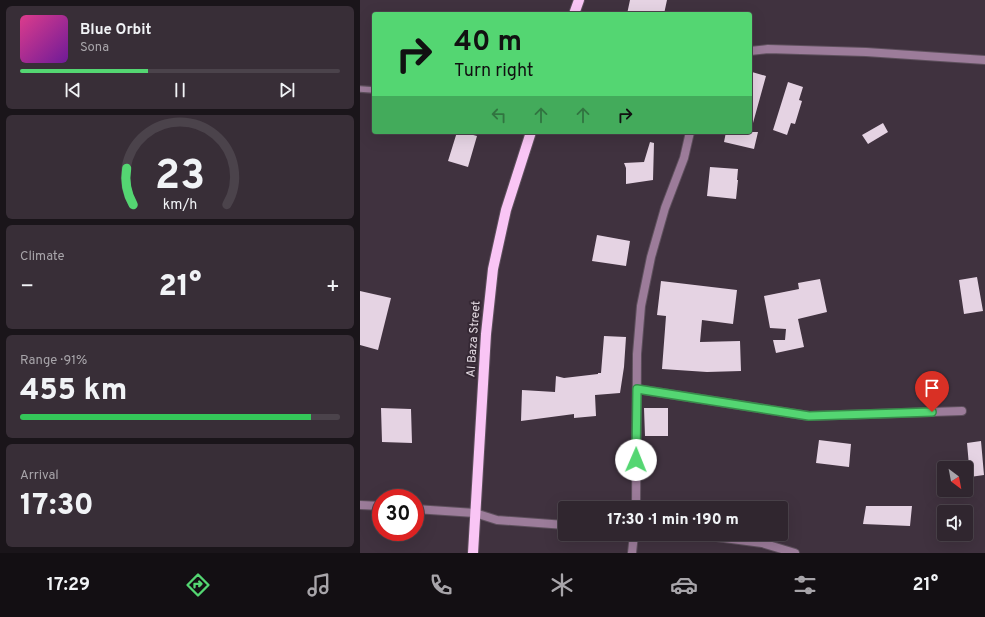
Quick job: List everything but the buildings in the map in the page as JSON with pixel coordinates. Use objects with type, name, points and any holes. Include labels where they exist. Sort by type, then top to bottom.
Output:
[{"type":"main road","points":[[575,12],[579,0]]},
{"type":"main road","name":"Al Baza Street","points":[[473,553],[486,334],[493,269],[506,210],[530,134]]},
{"type":"street","points":[[752,51],[768,49],[866,52],[985,60]]},
{"type":"street","points":[[636,501],[637,354],[641,306],[651,257],[665,208],[684,158],[690,134]]},
{"type":"street","points":[[637,389],[809,416],[962,411]]},
{"type":"street","points":[[360,505],[372,506]]},
{"type":"street","points":[[424,510],[475,513],[497,520],[558,524]]},
{"type":"street","points":[[632,553],[633,541]]},
{"type":"street","points":[[747,541],[762,543],[795,553]]},
{"type":"lane","points":[[360,89],[372,90]]},
{"type":"route","points":[[636,460],[637,389],[809,416],[932,412]]}]
